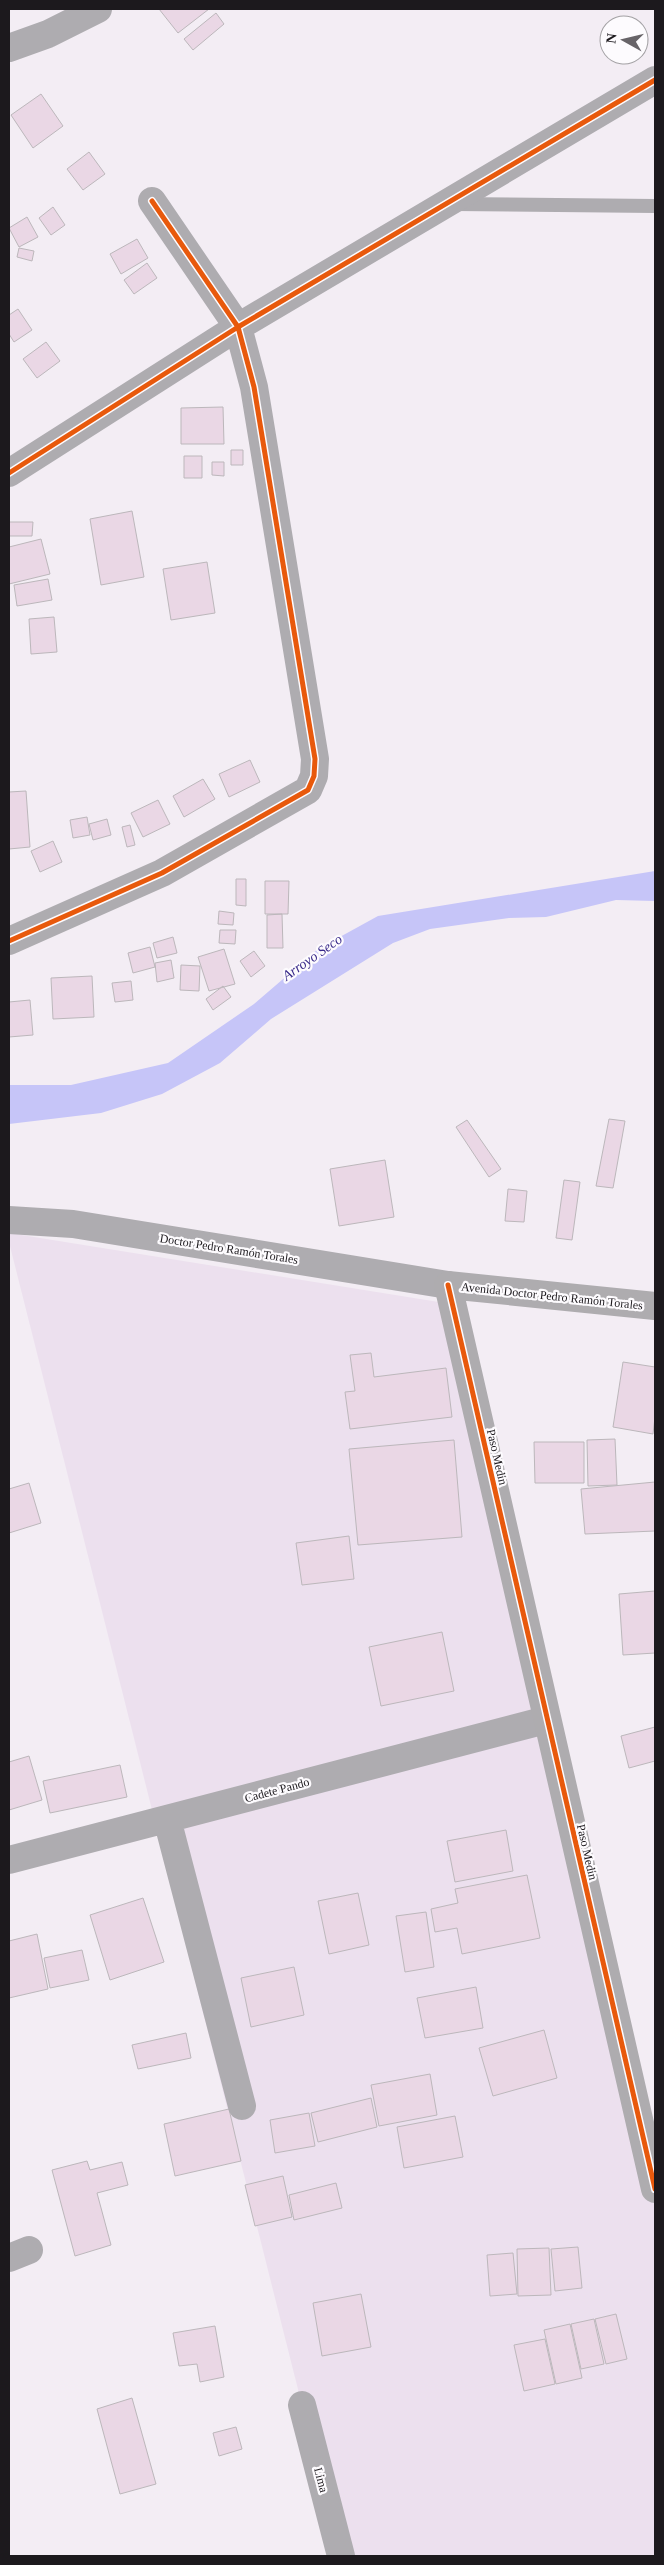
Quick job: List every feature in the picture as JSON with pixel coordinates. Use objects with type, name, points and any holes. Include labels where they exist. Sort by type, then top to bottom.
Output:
[{"type":"street","points":[[9,48],[48,34],[98,9]]},
{"type":"street","points":[[9,473],[238,327],[655,80]]},
{"type":"street","points":[[9,941],[162,873],[308,790],[312,783],[315,759],[254,387],[238,327],[152,200]]},
{"type":"street","name":"Doctor Pedro Ramón Torales","points":[[9,1220],[73,1224],[448,1285]]},
{"type":"street","name":"Avenida Doctor Pedro Ramón Torales","points":[[448,1285],[655,1306]]},
{"type":"street","name":"Paso Medin","points":[[448,1285],[546,1720],[655,2189]]},
{"type":"street","name":"Cadete Pando","points":[[9,1860],[546,1720]]},
{"type":"street","points":[[167,1819],[242,2106]]},
{"type":"street","name":"Lima","points":[[302,2405],[341,2556]]},
{"type":"lane","points":[[446,204],[655,206]]},
{"type":"shaded area","points":[[9,1233],[451,1304],[655,2167],[655,2556],[340,2556],[9,1242]]},
{"type":"water","name":"Arroyo Seco","points":[[655,871],[655,901],[616,900],[546,917],[509,918],[430,929],[393,943],[271,1019],[220,1063],[162,1094],[101,1113],[9,1124],[9,1085],[71,1085],[168,1063],[254,1004],[318,949],[378,916]]},
{"type":"building","points":[[159,9],[209,9],[178,33]]},
{"type":"building","points":[[216,13],[224,24],[193,50],[184,39]]},
{"type":"building","points":[[41,94],[63,126],[33,148],[11,115]]},
{"type":"building","points":[[89,152],[105,174],[83,190],[67,169]]},
{"type":"building","points":[[53,207],[65,225],[51,235],[39,218]]},
{"type":"building","points":[[27,217],[38,237],[19,247],[9,228]]},
{"type":"building","points":[[137,239],[148,258],[121,274],[110,254]]},
{"type":"building","points":[[19,248],[34,251],[32,261],[17,257]]},
{"type":"building","points":[[147,263],[157,278],[134,294],[124,280]]},
{"type":"building","points":[[18,309],[32,330],[14,342],[9,334],[9,315]]},
{"type":"building","points":[[46,342],[60,361],[37,378],[23,359]]},
{"type":"building","points":[[223,407],[224,444],[181,444],[181,408]]},
{"type":"building","points":[[231,450],[243,450],[243,465],[231,465]]},
{"type":"building","points":[[184,456],[202,456],[202,478],[184,478]]},
{"type":"building","points":[[212,462],[224,462],[224,476],[212,475]]},
{"type":"building","points":[[132,511],[144,577],[101,585],[90,519]]},
{"type":"building","points":[[9,522],[33,522],[32,536],[9,536]]},
{"type":"building","points":[[41,539],[50,574],[9,584],[9,547]]},
{"type":"building","points":[[207,562],[215,613],[171,620],[163,569]]},
{"type":"building","points":[[48,579],[52,600],[17,606],[14,585]]},
{"type":"building","points":[[54,617],[57,652],[31,654],[29,619]]},
{"type":"building","points":[[250,760],[260,782],[229,797],[219,774]]},
{"type":"building","points":[[203,779],[215,799],[184,817],[173,796]]},
{"type":"building","points":[[26,791],[30,847],[9,849],[9,792]]},
{"type":"building","points":[[158,800],[170,824],[143,837],[131,813]]},
{"type":"building","points":[[87,817],[90,835],[73,838],[70,820]]},
{"type":"building","points":[[107,819],[111,835],[93,840],[89,824]]},
{"type":"building","points":[[130,825],[135,845],[127,847],[122,827]]},
{"type":"building","points":[[53,841],[62,862],[40,872],[31,851]]},
{"type":"building","points":[[236,879],[246,879],[246,906],[236,905]]},
{"type":"building","points":[[265,881],[289,881],[288,914],[265,914]]},
{"type":"building","points":[[219,911],[234,913],[233,925],[218,924]]},
{"type":"building","points":[[282,914],[283,948],[267,948],[267,915]]},
{"type":"building","points":[[220,930],[236,930],[235,944],[219,943]]},
{"type":"building","points":[[173,937],[177,953],[157,958],[153,943]]},
{"type":"building","points":[[150,947],[155,967],[133,973],[128,953]]},
{"type":"building","points":[[224,949],[235,984],[209,991],[198,957]]},
{"type":"building","points":[[254,951],[265,966],[251,977],[240,961]]},
{"type":"building","points":[[171,960],[174,978],[157,982],[155,963]]},
{"type":"building","points":[[181,965],[200,966],[199,991],[180,990]]},
{"type":"building","points":[[92,976],[94,1017],[53,1019],[51,978]]},
{"type":"building","points":[[131,981],[133,1000],[115,1002],[112,983]]},
{"type":"building","points":[[223,986],[231,997],[213,1010],[206,999]]},
{"type":"building","points":[[30,1000],[33,1035],[9,1037],[9,1002]]},
{"type":"building","points":[[609,1119],[625,1121],[613,1188],[596,1186]]},
{"type":"building","points":[[467,1120],[501,1169],[489,1177],[456,1127]]},
{"type":"building","points":[[385,1160],[394,1217],[339,1226],[330,1169]]},
{"type":"building","points":[[564,1180],[580,1182],[572,1240],[556,1238]]},
{"type":"building","points":[[508,1189],[527,1191],[524,1222],[505,1221]]},
{"type":"building","points":[[371,1353],[374,1377],[446,1368],[452,1417],[350,1429],[345,1392],[355,1391],[350,1355]]},
{"type":"building","points":[[623,1362],[655,1367],[653,1434],[613,1427]]},
{"type":"building","points":[[615,1439],[617,1485],[588,1486],[587,1440]]},
{"type":"building","points":[[454,1440],[462,1537],[358,1545],[349,1449]]},
{"type":"building","points":[[534,1442],[584,1442],[584,1483],[535,1483]]},
{"type":"building","points":[[655,1482],[655,1531],[585,1534],[581,1489]]},
{"type":"building","points":[[29,1483],[41,1523],[9,1533],[9,1489]]},
{"type":"building","points":[[349,1536],[354,1579],[302,1585],[296,1543]]},
{"type":"building","points":[[655,1591],[655,1653],[623,1655],[619,1594]]},
{"type":"building","points":[[442,1632],[454,1691],[381,1706],[369,1647]]},
{"type":"building","points":[[655,1727],[655,1761],[629,1768],[621,1736]]},
{"type":"building","points":[[29,1756],[42,1800],[9,1810],[9,1762]]},
{"type":"building","points":[[120,1765],[127,1797],[50,1813],[43,1781]]},
{"type":"building","points":[[506,1830],[513,1871],[455,1882],[447,1841]]},
{"type":"building","points":[[527,1875],[540,1938],[462,1954],[457,1928],[435,1932],[431,1909],[458,1903],[455,1889]]},
{"type":"building","points":[[358,1893],[369,1945],[329,1954],[318,1901]]},
{"type":"building","points":[[143,1898],[164,1962],[110,1980],[90,1915]]},
{"type":"building","points":[[426,1912],[434,1967],[405,1972],[396,1916]]},
{"type":"building","points":[[37,1934],[48,1989],[9,1998],[9,1941]]},
{"type":"building","points":[[82,1950],[89,1980],[50,1988],[44,1958]]},
{"type":"building","points":[[294,1967],[304,2015],[251,2027],[241,1978]]},
{"type":"building","points":[[476,1987],[483,2028],[425,2038],[417,1998]]},
{"type":"building","points":[[544,2030],[557,2078],[493,2096],[479,2048]]},
{"type":"building","points":[[186,2033],[191,2058],[138,2069],[132,2045]]},
{"type":"building","points":[[430,2074],[437,2115],[379,2126],[371,2085]]},
{"type":"building","points":[[371,2098],[377,2127],[318,2142],[311,2113]]},
{"type":"building","points":[[229,2109],[241,2161],[175,2176],[164,2124]]},
{"type":"building","points":[[309,2113],[315,2146],[275,2153],[270,2120]]},
{"type":"building","points":[[455,2116],[463,2157],[404,2168],[397,2127]]},
{"type":"building","points":[[87,2161],[90,2170],[122,2162],[128,2185],[97,2193],[111,2245],[75,2256],[52,2170]]},
{"type":"building","points":[[283,2176],[292,2217],[255,2226],[245,2185]]},
{"type":"building","points":[[336,2183],[342,2208],[294,2220],[289,2195]]},
{"type":"building","points":[[578,2247],[582,2288],[555,2291],[551,2249]]},
{"type":"building","points":[[549,2248],[551,2295],[518,2296],[517,2249]]},
{"type":"building","points":[[513,2253],[517,2294],[490,2296],[487,2255]]},
{"type":"building","points":[[361,2294],[371,2347],[322,2356],[313,2303]]},
{"type":"building","points":[[616,2314],[627,2359],[606,2364],[595,2319]]},
{"type":"building","points":[[594,2319],[604,2364],[581,2369],[571,2324]]},
{"type":"building","points":[[570,2324],[582,2378],[556,2384],[544,2330]]},
{"type":"building","points":[[215,2326],[224,2377],[200,2382],[197,2364],[179,2366],[173,2333]]},
{"type":"building","points":[[545,2339],[555,2384],[524,2391],[514,2345]]},
{"type":"building","points":[[132,2398],[156,2484],[120,2494],[97,2409]]},
{"type":"building","points":[[236,2427],[242,2449],[219,2456],[213,2433]]},
{"type":"cycle path","points":[[9,473],[238,327],[655,80]]},
{"type":"cycle path","points":[[9,941],[162,873],[308,790],[314,776],[315,759],[254,387],[238,327],[152,201]]},
{"type":"cycle path","points":[[448,1285],[655,2189]]}]
